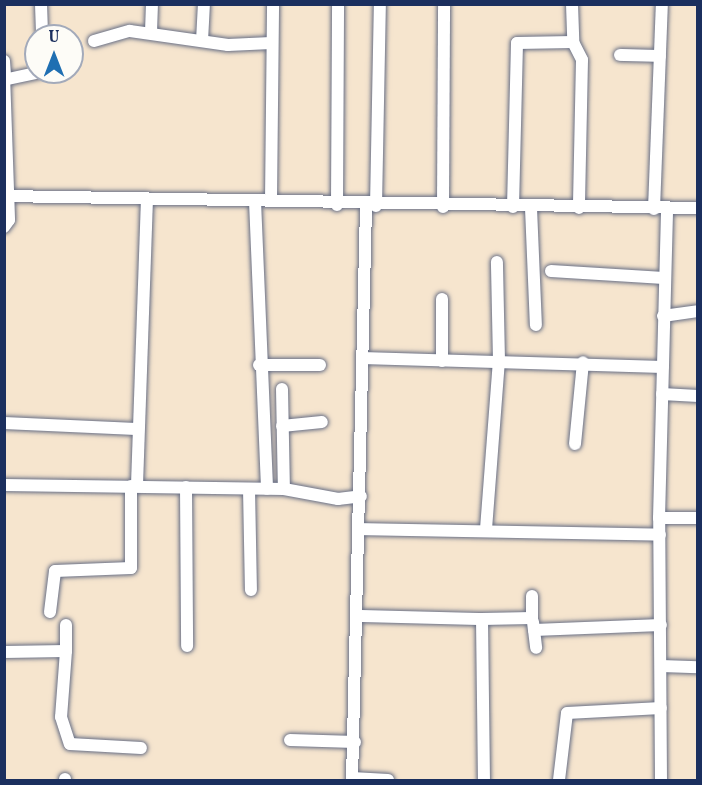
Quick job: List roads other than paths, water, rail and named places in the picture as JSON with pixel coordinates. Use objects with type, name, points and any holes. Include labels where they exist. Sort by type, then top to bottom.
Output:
[{"type":"street","points":[[40,4],[41,24]]},
{"type":"street","points":[[151,32],[152,4]]},
{"type":"street","points":[[202,41],[204,4]]},
{"type":"street","points":[[271,201],[273,4]]},
{"type":"street","points":[[337,205],[338,4]]},
{"type":"street","points":[[380,4],[362,358],[361,529],[352,779],[388,780]]},
{"type":"street","points":[[443,207],[444,4]]},
{"type":"street","points":[[572,4],[573,42],[582,60],[579,208]]},
{"type":"street","points":[[661,780],[659,518],[664,278],[661,209],[662,4]]},
{"type":"street","points":[[94,41],[116,33],[151,32],[202,41],[271,42]]},
{"type":"street","points":[[513,207],[517,42],[573,42]]},
{"type":"street","points":[[620,55],[660,56]]},
{"type":"street","points":[[4,61],[6,76],[4,227]]},
{"type":"street","points":[[6,76],[24,74]]},
{"type":"street","points":[[6,196],[271,201],[371,206],[698,208]]},
{"type":"street","points":[[51,612],[55,571],[131,568],[147,200]]},
{"type":"street","points":[[255,201],[259,365],[267,489]]},
{"type":"street","points":[[531,208],[536,325]]},
{"type":"street","points":[[486,529],[499,361],[498,262]]},
{"type":"street","points":[[551,271],[664,278]]},
{"type":"street","points":[[442,299],[442,361]]},
{"type":"street","points":[[663,316],[698,311]]},
{"type":"street","points":[[362,358],[583,362],[663,367]]},
{"type":"street","points":[[575,444],[583,362]]},
{"type":"street","points":[[259,365],[320,365]]},
{"type":"street","points":[[282,389],[284,489]]},
{"type":"street","points":[[662,394],[698,396]]},
{"type":"street","points":[[282,426],[322,422]]},
{"type":"street","points":[[4,423],[136,429]]},
{"type":"street","points":[[4,485],[134,485],[284,489],[338,499],[361,496]]},
{"type":"street","points":[[186,487],[187,646]]},
{"type":"street","points":[[249,489],[251,590]]},
{"type":"street","points":[[659,518],[698,518]]},
{"type":"street","points":[[361,529],[486,529],[660,535]]},
{"type":"street","points":[[532,596],[536,648]]},
{"type":"street","points":[[358,616],[482,619],[533,624],[661,625]]},
{"type":"street","points":[[482,619],[484,780]]},
{"type":"street","points":[[66,625],[61,717],[70,744],[141,748]]},
{"type":"street","points":[[4,652],[66,651]]},
{"type":"street","points":[[661,666],[698,667]]},
{"type":"street","points":[[559,780],[567,713],[661,708]]},
{"type":"street","points":[[290,740],[355,742]]}]
